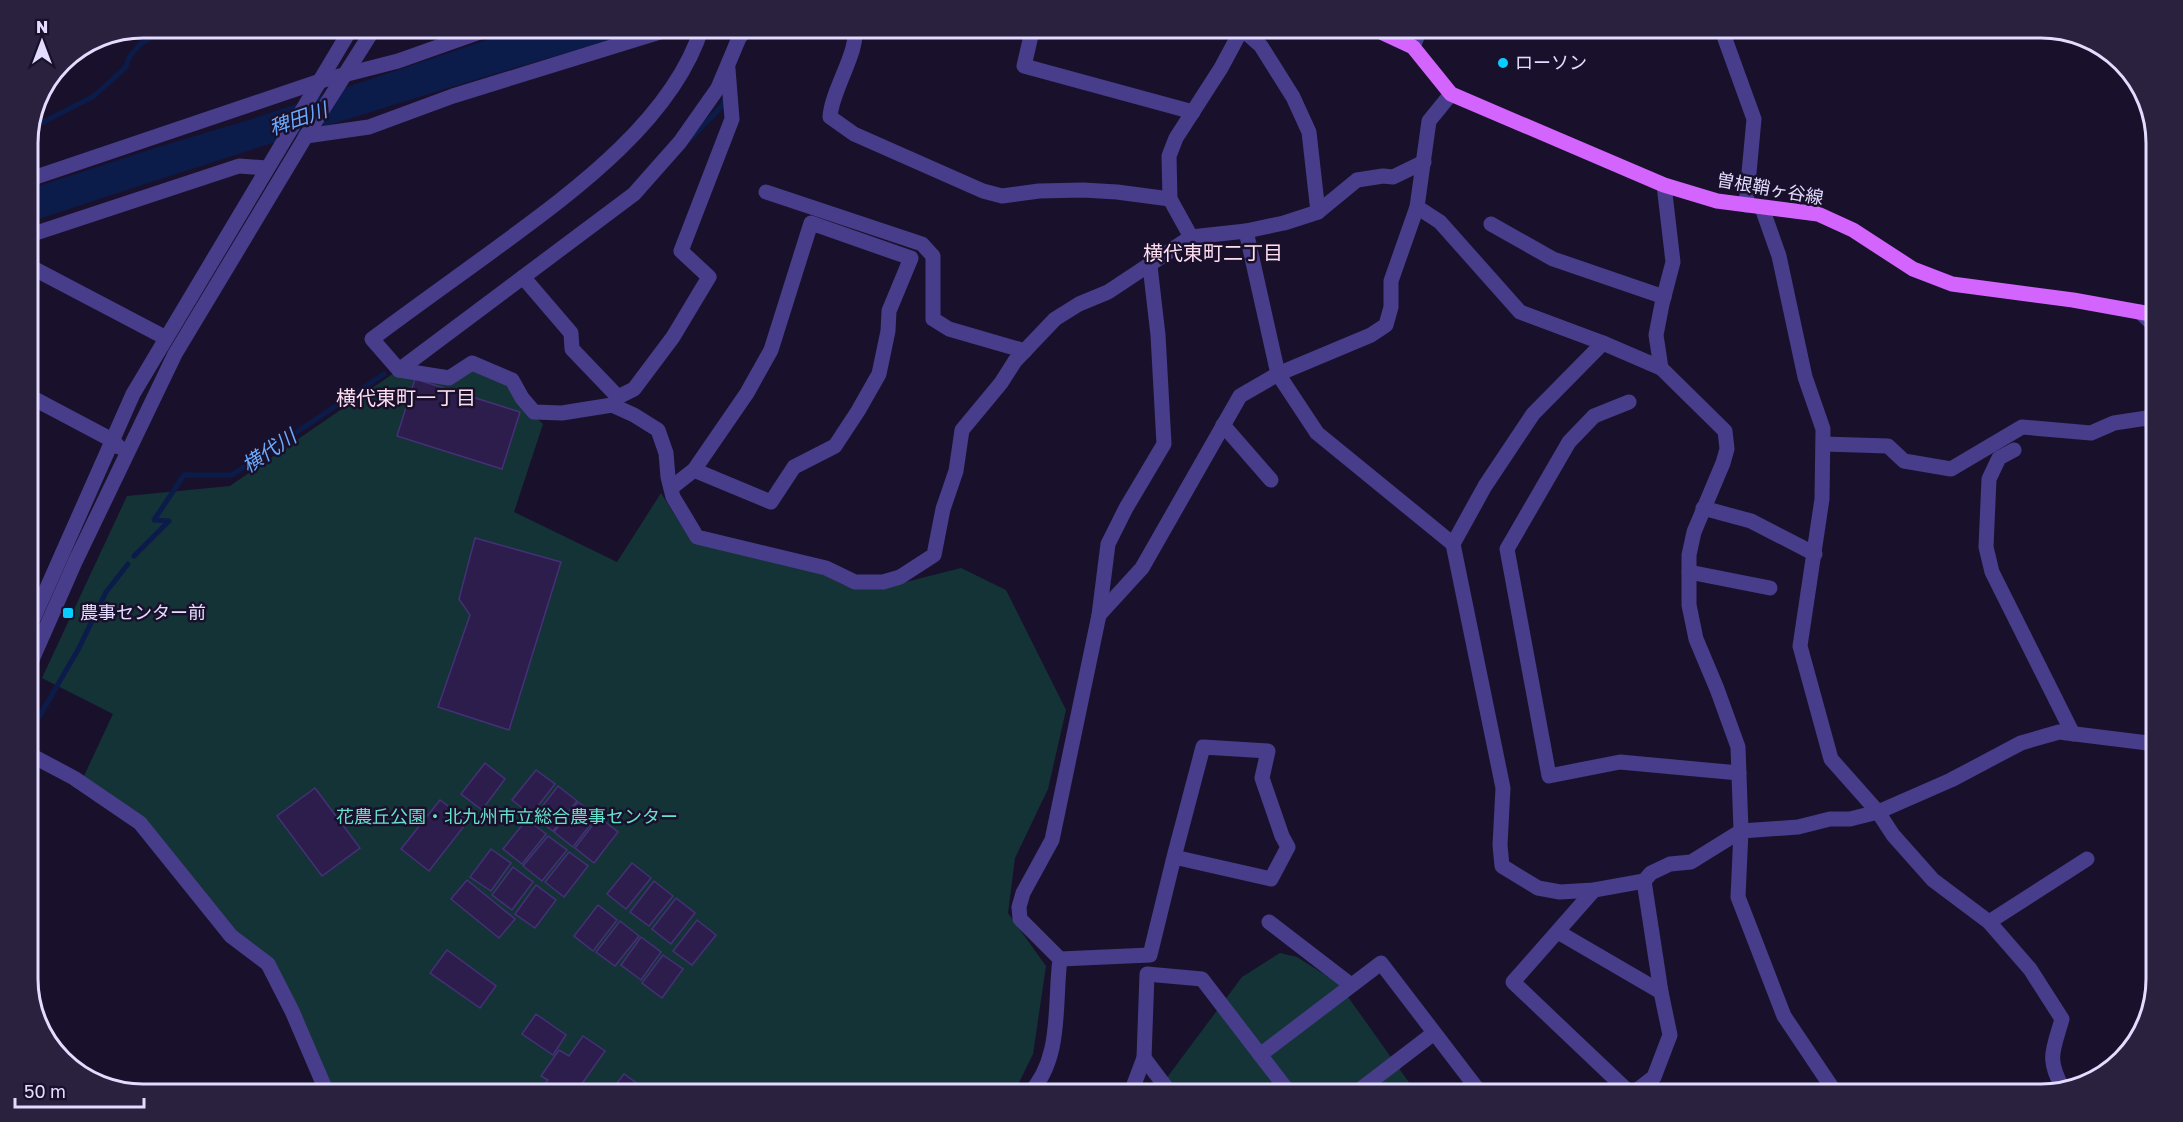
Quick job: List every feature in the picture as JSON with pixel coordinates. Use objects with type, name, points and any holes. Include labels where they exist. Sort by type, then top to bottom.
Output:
[{"type":"main road","name":"曽根鞘ヶ谷線","points":[[1394,38],[1413,47],[1451,94],[1664,184],[1717,201],[1818,214],[1853,230],[1913,269],[1952,284],[2073,300],[2145,313]]},
{"type":"street","points":[[38,608],[133,394],[345,38]]},
{"type":"street","points":[[38,646],[75,562],[175,354],[369,38]]},
{"type":"street","points":[[38,176],[320,81],[351,68],[398,61],[463,38]]},
{"type":"street","points":[[304,141],[369,127],[453,96],[640,38]]},
{"type":"street","points":[[699,38],[661,105],[604,165],[536,219],[372,339],[399,370],[449,378],[472,363],[512,380],[522,398],[534,412],[562,413],[615,401],[634,389],[673,337],[710,277],[681,251],[732,118],[728,64]]},
{"type":"street","points":[[399,370],[634,194],[680,142],[718,88],[739,38]]},
{"type":"street","points":[[854,38],[852,51],[830,104],[830,117],[854,134],[983,191],[1002,196],[1039,191],[1083,190],[1170,199]]},
{"type":"street","points":[[1030,38],[1024,66],[1192,112]]},
{"type":"street","points":[[1191,237],[1170,199],[1169,156],[1176,138],[1238,38]]},
{"type":"street","points":[[1253,38],[1261,46],[1293,97],[1309,132],[1318,212]]},
{"type":"street","points":[[1413,47],[1417,38]]},
{"type":"street","points":[[1725,38],[1754,118],[1746,205]]},
{"type":"street","points":[[1099,615],[1142,568],[1240,396],[1278,374],[1371,335],[1386,326],[1391,307],[1391,281],[1417,207],[1429,121],[1451,94]]},
{"type":"street","points":[[523,277],[572,333],[572,349],[615,401],[658,430],[666,453],[673,497],[697,537],[826,568],[855,582],[883,582],[900,577],[934,555],[943,509],[956,471],[962,430],[1025,351],[1056,320],[1080,304],[1108,292],[1191,237],[1246,231],[1284,223],[1318,212],[1357,180],[1383,176],[1394,177],[1424,162]]},
{"type":"street","points":[[38,232],[239,166],[267,168]]},
{"type":"street","points":[[1661,368],[1656,335],[1673,262],[1664,184]]},
{"type":"street","points":[[766,192],[922,244],[933,256],[933,319],[949,328],[1025,351]]},
{"type":"street","points":[[1417,207],[1440,222],[1520,312],[1603,343],[1661,368],[1725,431],[1727,449],[1723,463],[1694,532],[1689,555],[1689,605],[1695,639],[1717,688],[1738,747],[1741,831],[1738,897],[1784,1016],[1830,1084]]},
{"type":"street","points":[[1762,208],[1779,256],[1805,377],[1823,429],[1822,499],[1800,646],[1831,759],[1933,880],[1989,922],[2030,969],[2062,1019],[2052,1053],[2053,1071],[2060,1083]]},
{"type":"street","points":[[671,488],[694,470],[747,393],[771,351],[811,223],[911,258],[889,311],[888,331],[879,374],[835,446],[794,467],[771,502],[694,470]]},
{"type":"street","points":[[1491,224],[1553,259],[1664,297]]},
{"type":"street","points":[[1246,231],[1278,374],[1317,433],[1453,544],[1503,788],[1500,844],[1502,866],[1538,888],[1560,892],[1594,890],[1644,881],[1651,873],[1670,864],[1691,862],[1741,831],[1798,827],[1830,819],[1850,819],[1878,812],[1951,780],[2021,743],[2059,732],[2146,743]]},
{"type":"street","points":[[1150,266],[1158,335],[1164,444],[1126,508],[1108,544],[1099,615],[1052,840],[1023,893],[1019,907],[1020,919],[1060,959],[1150,955],[1173,857],[1203,747],[1268,751],[1262,778],[1288,847],[1271,879],[1173,857]]},
{"type":"street","points":[[38,271],[166,338]]},
{"type":"street","points":[[2140,312],[2145,317]]},
{"type":"street","points":[[1453,544],[1485,486],[1533,414],[1603,343]]},
{"type":"street","points":[[38,401],[112,440],[127,456]]},
{"type":"street","points":[[1629,402],[1594,416],[1569,442],[1507,549],[1550,776],[1620,762],[1739,773]]},
{"type":"street","points":[[1824,444],[1888,446],[1904,461],[1951,469],[2022,427],[2091,433],[2114,423],[2145,418]]},
{"type":"street","points":[[1223,425],[1271,480]]},
{"type":"street","points":[[2013,450],[1999,458],[1989,478],[1986,547],[1992,572],[2073,734]]},
{"type":"street","points":[[1703,508],[1751,521],[1815,554]]},
{"type":"street","points":[[1689,572],[1770,588]]},
{"type":"street","points":[[38,759],[74,778],[140,823],[231,936],[268,964],[292,1011],[323,1084]]},
{"type":"street","points":[[1989,922],[2087,859]]},
{"type":"street","points":[[1644,881],[1670,1035],[1654,1077],[1645,1084]]},
{"type":"street","points":[[1594,890],[1513,982],[1620,1084]]},
{"type":"street","points":[[1269,922],[1351,985]]},
{"type":"street","points":[[1558,932],[1661,992]]},
{"type":"street","points":[[1038,1084],[1055,1038],[1060,959]]},
{"type":"street","points":[[1260,1054],[1381,963],[1473,1084]]},
{"type":"street","points":[[1134,1084],[1144,1058],[1147,974],[1202,979],[1283,1084]]},
{"type":"street","points":[[1367,1084],[1434,1033]]},
{"type":"street","points":[[1144,1058],[1164,1084]]},
{"type":"green space","name":"花農丘公園・北九州市立総合農事センター","points":[[470,369],[508,383],[516,399],[543,424],[514,512],[617,562],[661,493],[690,539],[819,570],[843,585],[890,586],[961,568],[1006,590],[1066,710],[1048,789],[1015,858],[1008,913],[1046,966],[1033,1054],[1018,1084],[329,1084],[269,962],[236,936],[142,820],[83,778],[113,714],[42,678],[127,496],[230,486],[394,373]]},
{"type":"green space","points":[[1280,953],[1297,957],[1338,983],[1410,1084],[1162,1084],[1242,977]]},
{"type":"water","name":"稗田川","points":[[493,38],[617,38],[340,122],[38,219],[38,186],[252,119]]},
{"type":"building","points":[[415,379],[520,412],[502,469],[397,436]]},
{"type":"building","points":[[475,538],[561,562],[509,730],[438,707],[470,615],[459,599]]},
{"type":"building","points":[[485,763],[505,779],[482,810],[461,794]]},
{"type":"building","points":[[536,770],[555,784],[531,815],[512,800]]},
{"type":"building","points":[[558,786],[577,801],[553,831],[534,817]]},
{"type":"building","points":[[315,788],[360,848],[322,876],[277,816]]},
{"type":"building","points":[[440,800],[468,821],[429,871],[401,849]]},
{"type":"building","points":[[578,802],[597,816],[573,847],[554,832]]},
{"type":"building","points":[[599,817],[618,832],[594,863],[575,848]]},
{"type":"building","points":[[527,819],[546,834],[522,864],[503,849]]},
{"type":"building","points":[[548,836],[567,850],[542,881],[523,866]]},
{"type":"building","points":[[491,849],[511,863],[491,891],[470,877]]},
{"type":"building","points":[[569,852],[588,866],[564,897],[545,882]]},
{"type":"building","points":[[632,863],[651,878],[626,909],[607,894]]},
{"type":"building","points":[[513,867],[533,882],[512,910],[492,895]]},
{"type":"building","points":[[467,880],[515,919],[499,938],[451,899]]},
{"type":"building","points":[[654,881],[673,896],[649,926],[630,912]]},
{"type":"building","points":[[536,885],[556,900],[535,928],[515,914]]},
{"type":"building","points":[[676,898],[695,913],[671,944],[652,929]]},
{"type":"building","points":[[598,905],[617,920],[593,951],[574,936]]},
{"type":"building","points":[[697,920],[716,935],[692,965],[673,951]]},
{"type":"building","points":[[620,921],[639,936],[615,966],[596,952]]},
{"type":"building","points":[[641,937],[661,952],[641,980],[621,965]]},
{"type":"building","points":[[447,950],[496,986],[480,1008],[430,973]]},
{"type":"building","points":[[663,955],[683,969],[662,998],[642,983]]},
{"type":"building","points":[[536,1014],[566,1035],[553,1055],[522,1034]]},
{"type":"building","points":[[583,1036],[605,1051],[582,1084],[545,1084],[548,1080],[541,1076],[559,1050],[569,1056]]},
{"type":"building","points":[[624,1074],[638,1084],[616,1084]]},
{"type":"waterway","points":[[40,124],[94,96],[125,68],[130,56],[140,44],[150,38]]},
{"type":"waterway","name":"横代川","points":[[689,140],[722,106],[725,97]]},
{"type":"waterway","name":"横代川","points":[[134,556],[169,521],[154,520],[184,475],[232,475],[384,374]]},
{"type":"waterway","name":"横代川","points":[[38,719],[79,648],[106,592],[128,564]]},
{"type":"place","name":"ローソン","points":[[1503,63]]},
{"type":"place","name":"農事センター前","points":[[68,613]]},
{"type":"district","name":"横代東町二丁目","points":[[1213,253]]},
{"type":"district","name":"横代東町一丁目","points":[[406,398]]}]
